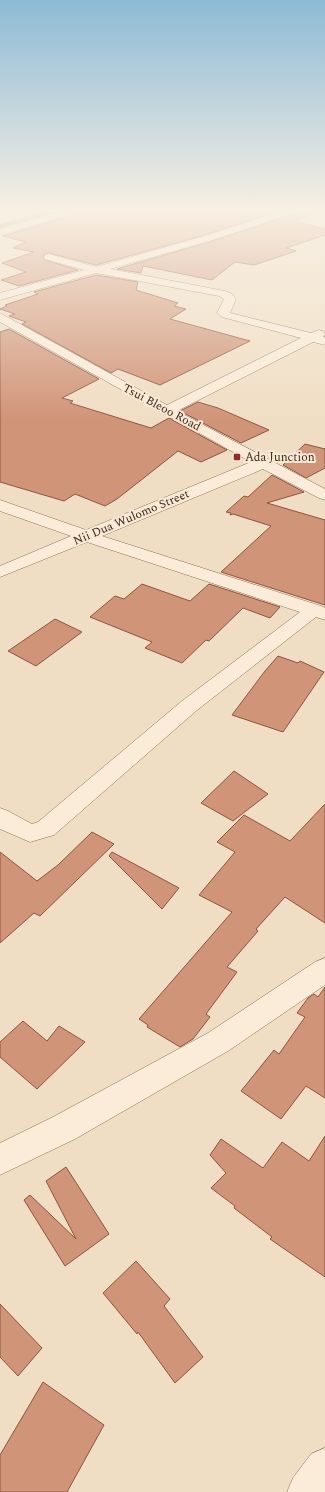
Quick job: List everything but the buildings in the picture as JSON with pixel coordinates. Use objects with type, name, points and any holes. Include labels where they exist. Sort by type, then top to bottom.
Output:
[{"type":"street","points":[[0,297],[55,282]]},
{"type":"street","points":[[159,282],[228,295],[230,299],[223,313],[226,315],[319,339]]},
{"type":"street","name":"Tsui Bleoo Road","points":[[0,317],[125,388],[168,410],[263,463],[325,494]]},
{"type":"street","points":[[168,410],[319,339],[325,330]]},
{"type":"street","name":"Nii Dua Wulomo Street","points":[[0,572],[263,463]]},
{"type":"street","points":[[0,505],[86,536],[320,612]]},
{"type":"street","points":[[0,817],[14,826],[30,833],[46,829],[188,706],[320,612]]},
{"type":"street","points":[[0,1160],[64,1128],[218,1042],[325,970]]},
{"type":"street","points":[[307,1492],[325,1468]]},
{"type":"place","name":"Ada Junction","points":[[237,457]]}]
